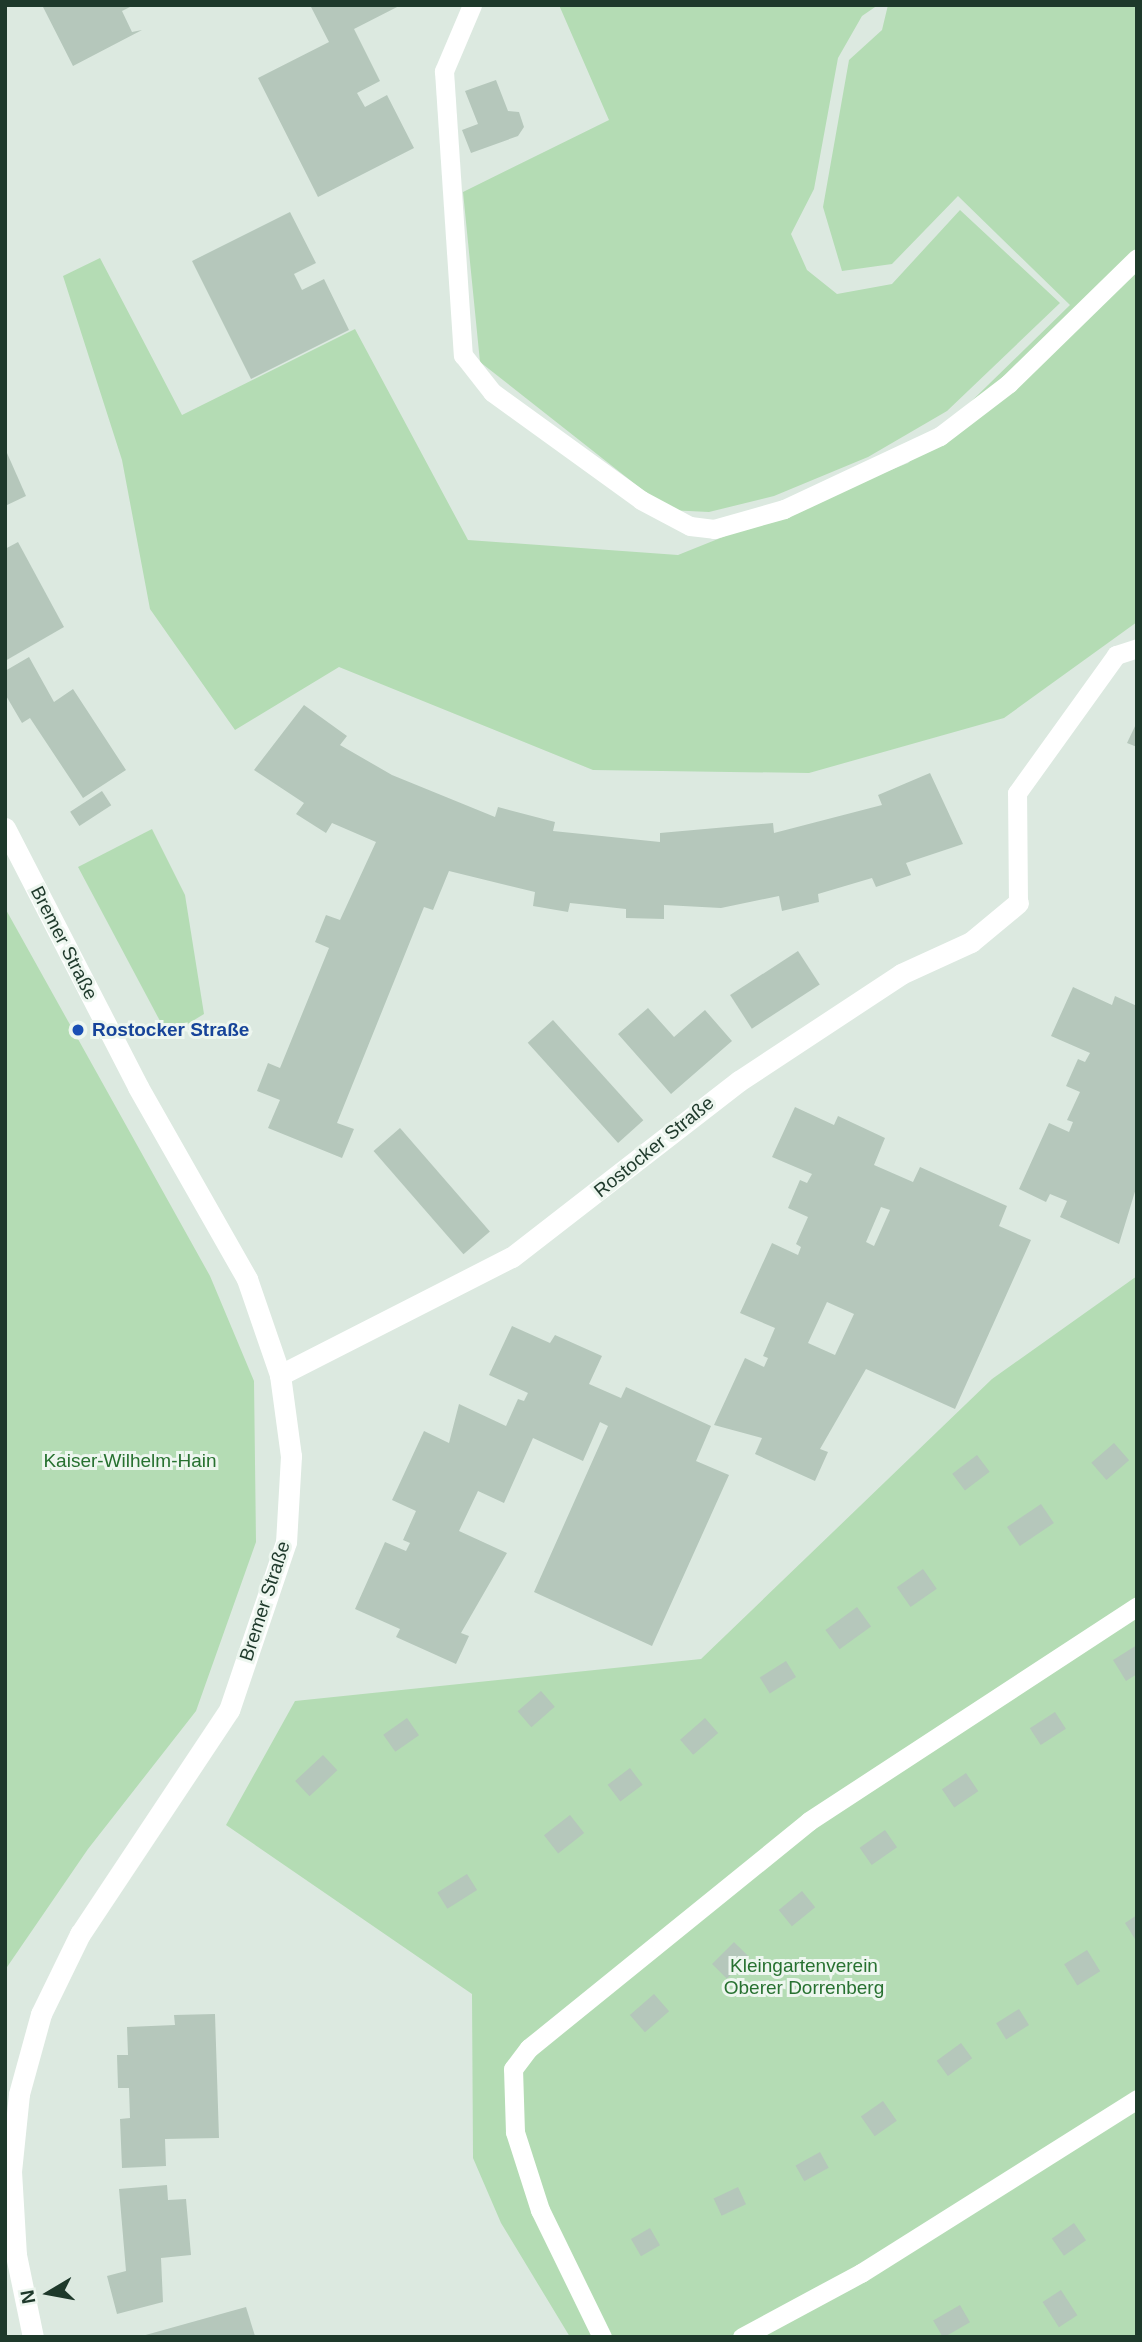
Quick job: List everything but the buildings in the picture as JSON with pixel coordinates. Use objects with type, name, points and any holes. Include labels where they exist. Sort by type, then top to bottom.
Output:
[{"type":"street","name":"Bremer Straße","points":[[5,828],[138,1087],[247,1279],[280,1375],[291,1456],[286,1542],[229,1710],[80,1934],[41,2014],[12,2090],[11,2171],[16,2255],[33,2337]]},
{"type":"street","name":"Rostocker Straße","points":[[280,1375],[512,1257],[728,1088],[901,974],[971,942],[1018,903]]},
{"type":"lane","points":[[472,5],[444,71],[463,355],[492,392],[641,500],[690,526],[714,529],[784,509],[940,436],[1008,384],[1137,258]]},
{"type":"lane","points":[[1018,903],[1017,793],[1116,655],[1137,648]]},
{"type":"lane","points":[[602,2337],[540,2210],[515,2132],[513,2068],[528,2048],[809,1821],[1137,1606]]},
{"type":"lane","points":[[742,2337],[861,2273],[1137,2099]]},
{"type":"green space","points":[[559,5],[878,5],[862,16],[838,58],[814,189],[791,234],[807,270],[837,294],[892,284],[960,210],[1060,303],[947,411],[868,457],[774,496],[709,512],[668,510],[480,362],[463,192],[609,120]]},
{"type":"green space","points":[[888,5],[1137,5],[1137,622],[1004,718],[809,773],[593,770],[339,667],[235,730],[150,609],[122,460],[63,276],[100,258],[182,415],[355,329],[468,540],[678,555],[908,463],[1070,305],[958,196],[892,264],[842,271],[823,207],[849,60],[882,30]]},
{"type":"green space","points":[[152,829],[185,895],[204,1014],[168,1036],[78,867]]},
{"type":"green space","name":"Kaiser-Wilhelm-Hain","points":[[5,908],[210,1276],[254,1381],[256,1542],[196,1711],[88,1849],[5,1970]]},
{"type":"green space","name":"Kleingartenverein Oberer Dorrenberg","points":[[1137,1276],[1137,2337],[570,2337],[501,2223],[473,2158],[472,1994],[226,1825],[295,1701],[701,1659],[992,1379]]},
{"type":"place","name":"Rostocker Straße","points":[[78,1030]]}]
